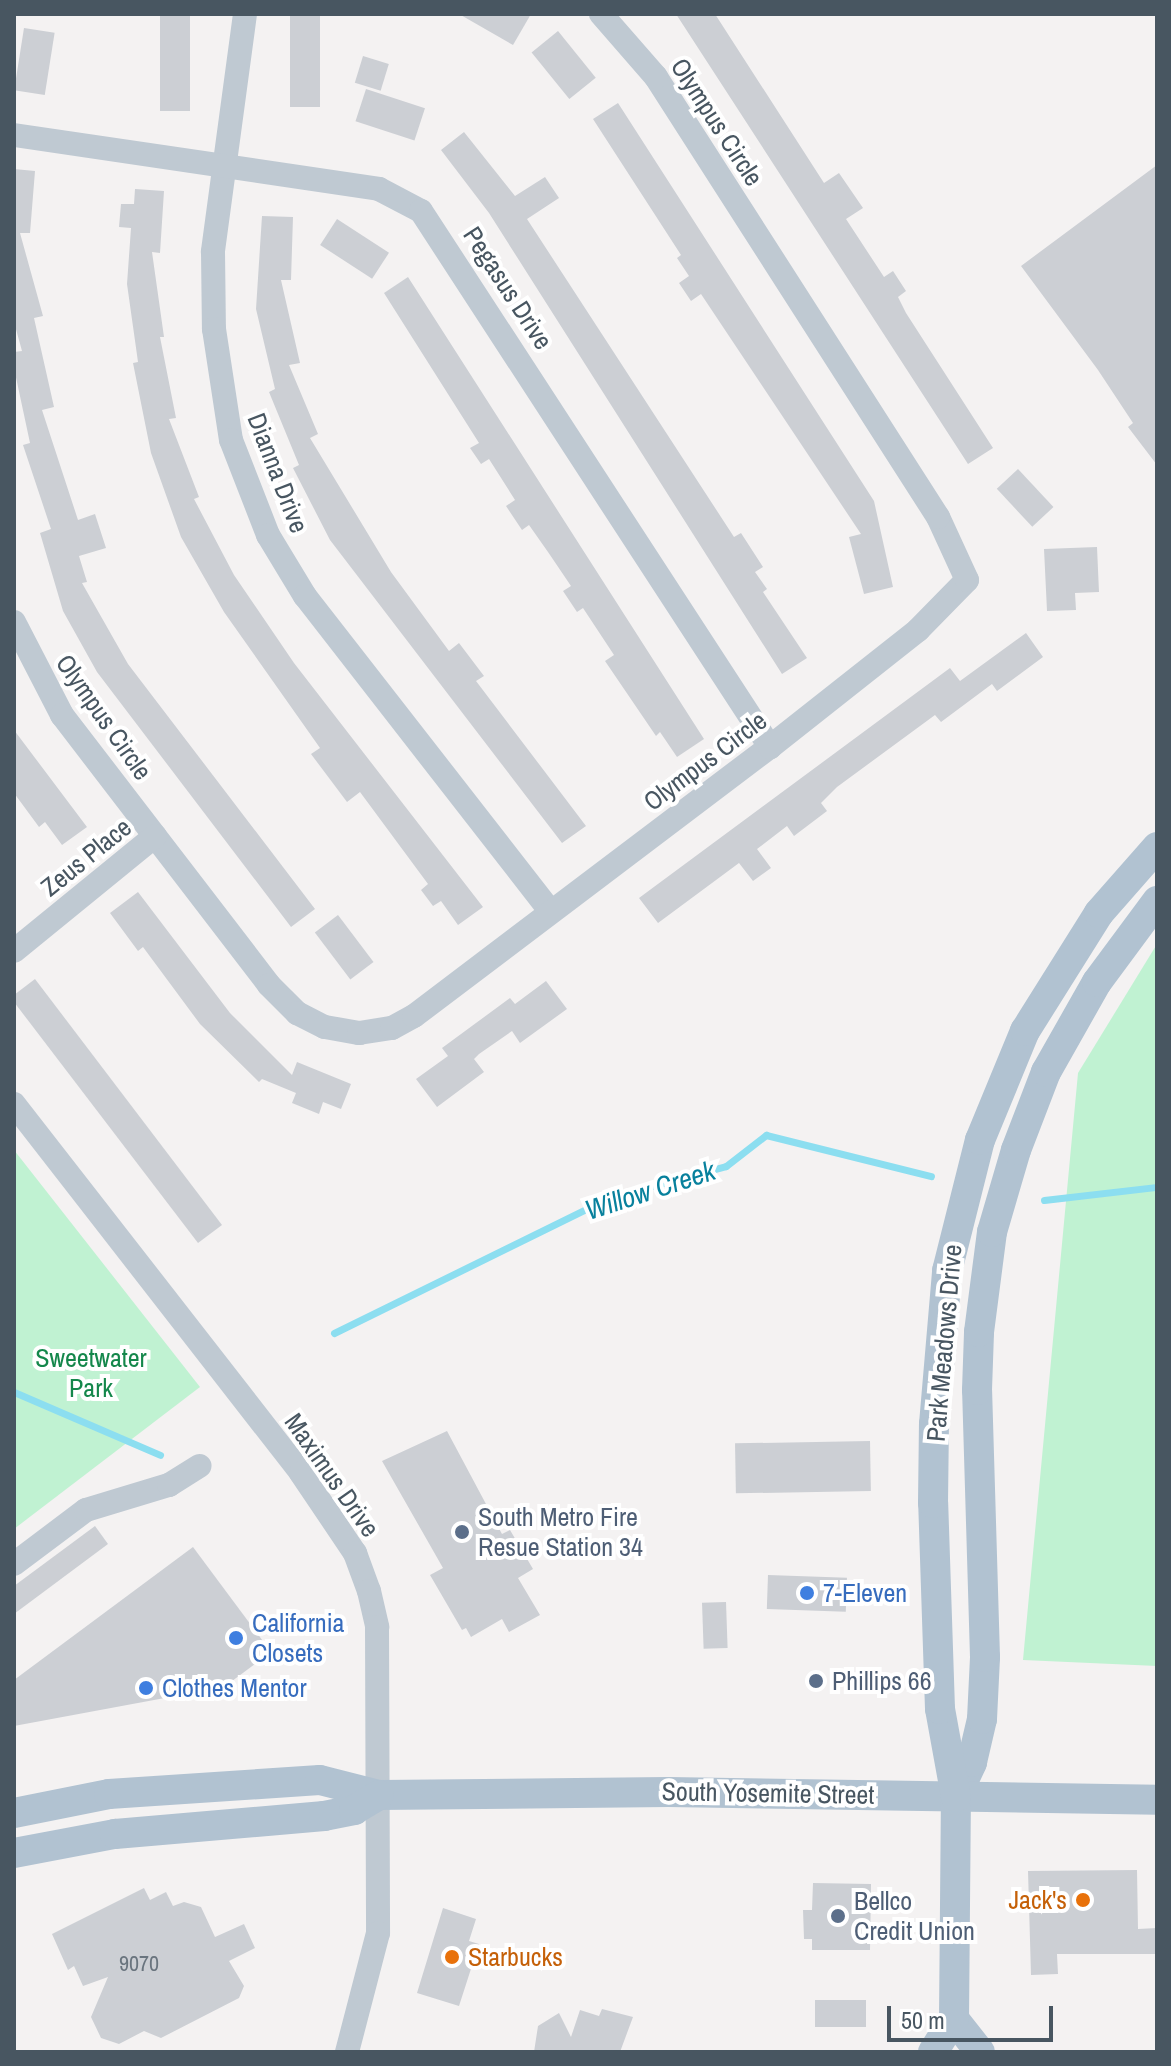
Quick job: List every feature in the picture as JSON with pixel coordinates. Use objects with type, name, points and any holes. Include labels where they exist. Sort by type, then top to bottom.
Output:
[{"type":"main road","name":"Park Meadows Drive","points":[[954,2019],[956,1797],[940,1709],[933,1503],[942,1314],[955,1228],[988,1117],[1025,1031],[1099,913],[1157,847]]},
{"type":"main road","name":"Park Meadows Drive","points":[[956,1797],[982,1719],[985,1657],[977,1390],[979,1332],[992,1232],[1016,1150],[1046,1072],[1097,982],[1157,901]]},
{"type":"main road","name":"South Yosemite Street","points":[[14,1813],[109,1794],[215,1783],[320,1780],[379,1795],[668,1792],[1157,1800]]},
{"type":"main road","name":"South Yosemite Street","points":[[14,1853],[115,1834],[324,1816],[354,1810],[379,1795]]},
{"type":"main road","points":[[933,2052],[954,2019],[980,2052]]},
{"type":"street","name":"Dianna Drive","points":[[245,14],[222,167],[213,252],[221,391],[231,440],[268,535],[305,596],[550,911]]},
{"type":"street","name":"Olympus Circle","points":[[14,622],[62,715],[269,985],[297,1013],[325,1027],[359,1033],[392,1028],[550,911],[770,747],[918,630],[967,580],[938,517],[656,77],[601,14]]},
{"type":"street","name":"Pegasus Drive","points":[[14,135],[379,189],[421,211],[770,747]]},
{"type":"street","name":"Zeus Place","points":[[14,951],[155,836]]},
{"type":"street","name":"Maximus Drive","points":[[14,1104],[301,1473],[355,1553],[377,1627],[378,1933],[347,2052]]},
{"type":"street","points":[[14,1564],[86,1510],[169,1485],[199,1466]]},
{"type":"green space","points":[[1157,944],[1157,1666],[1023,1660],[1078,1073]]},
{"type":"green space","name":"Sweetwater Park","points":[[14,1150],[200,1387],[14,1529]]},
{"type":"building","points":[[160,14],[190,14],[190,111],[160,111]]},
{"type":"building","points":[[290,14],[320,14],[320,107],[290,107]]},
{"type":"building","points":[[459,14],[531,14],[513,45]]},
{"type":"building","points":[[676,14],[715,14],[824,183],[839,173],[863,208],[846,219],[884,277],[893,271],[906,291],[898,297],[906,313],[993,448],[968,464]]},
{"type":"building","points":[[24,28],[55,33],[45,95],[14,90]]},
{"type":"building","points":[[558,31],[596,78],[569,99],[532,52]]},
{"type":"building","points":[[363,56],[389,64],[381,91],[355,83]]},
{"type":"building","points":[[366,89],[425,108],[414,140],[355,121]]},
{"type":"building","points":[[618,103],[874,501],[893,587],[864,594],[849,537],[861,534],[701,294],[691,301],[679,283],[689,276],[677,258],[681,255],[593,119]]},
{"type":"building","points":[[464,132],[515,196],[545,177],[559,198],[527,219],[734,537],[741,533],[763,567],[755,572],[767,589],[763,592],[807,658],[782,674],[489,213],[441,150]]},
{"type":"building","points":[[1157,165],[1157,465],[1128,427],[1133,423],[1098,370],[1021,266]]},
{"type":"building","points":[[14,169],[35,171],[30,233],[20,233],[43,316],[34,318],[54,407],[42,410],[78,520],[95,514],[106,548],[79,556],[87,582],[82,583],[128,664],[315,909],[291,927],[97,672],[63,611],[40,533],[51,529],[23,445],[30,443],[14,368],[14,352],[22,351],[14,322]]},
{"type":"building","points":[[135,189],[164,191],[160,253],[152,252],[164,337],[160,337],[176,418],[169,419],[199,497],[194,499],[234,575],[294,663],[483,907],[458,925],[441,901],[433,906],[421,890],[428,884],[360,792],[347,802],[311,754],[320,748],[224,612],[181,537],[151,453],[133,363],[138,362],[127,284],[131,228],[119,227],[121,204],[134,204]]},
{"type":"building","points":[[262,216],[293,217],[291,280],[281,280],[300,363],[289,365],[318,434],[310,438],[391,572],[449,651],[459,643],[484,676],[476,681],[586,826],[562,843],[330,540],[293,468],[299,465],[269,392],[275,389],[256,309]]},
{"type":"building","points":[[337,219],[389,253],[372,279],[320,245]]},
{"type":"building","points":[[408,277],[704,739],[677,757],[660,732],[656,736],[605,661],[614,655],[583,608],[577,612],[563,591],[571,586],[548,552],[529,525],[522,530],[506,506],[515,500],[489,459],[481,464],[470,448],[479,443],[384,293]]},
{"type":"building","points":[[1018,469],[1053,507],[1032,527],[997,489]]},
{"type":"building","points":[[1097,547],[1099,592],[1075,593],[1076,610],[1047,611],[1044,549]]},
{"type":"building","points":[[1026,633],[1043,657],[997,691],[992,684],[941,722],[935,715],[837,787],[821,803],[827,811],[794,836],[787,826],[757,849],[771,868],[753,881],[739,863],[658,923],[639,898],[950,668],[960,681]]},
{"type":"building","points":[[14,730],[87,827],[62,845],[45,822],[39,827],[14,793]]},
{"type":"building","points":[[138,892],[230,1013],[292,1075],[297,1062],[351,1084],[341,1109],[323,1102],[319,1114],[292,1103],[296,1093],[262,1079],[259,1082],[200,1024],[143,947],[138,951],[110,913]]},
{"type":"building","points":[[338,915],[374,962],[350,980],[315,932]]},
{"type":"building","points":[[35,979],[222,1225],[198,1243],[14,1002],[14,995]]},
{"type":"building","points":[[546,981],[567,1009],[520,1043],[512,1031],[479,1054],[474,1059],[484,1072],[437,1107],[416,1079],[448,1056],[442,1048],[510,998],[515,1004]]},
{"type":"building","name":"South Metro Fire Resue Station 34","points":[[447,1431],[502,1534],[510,1530],[533,1569],[518,1578],[540,1615],[509,1632],[502,1619],[471,1637],[466,1628],[462,1630],[430,1575],[443,1568],[382,1461]]},
{"type":"building","points":[[870,1441],[871,1491],[736,1493],[735,1443]]},
{"type":"building","points":[[95,1526],[108,1544],[14,1614],[14,1586]]},
{"type":"building","points":[[193,1547],[271,1652],[224,1687],[14,1726],[14,1680]]},
{"type":"building","name":"7-Eleven","points":[[768,1575],[847,1578],[846,1612],[767,1609]]},
{"type":"building","points":[[726,1602],[728,1648],[704,1649],[702,1603]]},
{"type":"building","name":"Jack's","points":[[1137,1870],[1138,1929],[1157,1928],[1157,1954],[1057,1954],[1058,1974],[1031,1975],[1028,1871]]},
{"type":"building","name":"Bellco Credit Union","points":[[813,1883],[871,1884],[870,1950],[812,1950],[812,1939],[804,1939],[803,1910],[812,1910]]},
{"type":"building","points":[[144,1888],[150,1900],[166,1892],[173,1906],[184,1902],[201,1907],[215,1937],[244,1924],[255,1948],[229,1961],[244,1986],[239,1998],[161,2038],[144,2031],[119,2044],[101,2038],[91,2017],[108,1977],[83,1986],[74,1966],[68,1970],[52,1934]]},
{"type":"building","points":[[443,1908],[476,1919],[469,1941],[479,1944],[459,2006],[417,1993]]},
{"type":"building","points":[[815,2000],[866,2000],[866,2027],[815,2027]]},
{"type":"building","points":[[602,2009],[633,2017],[620,2052],[534,2052],[538,2026],[559,2013],[571,2037],[580,2010],[599,2016]]},
{"type":"waterway","name":"Willow Creek","points":[[334,1333],[608,1198],[726,1166],[766,1135],[931,1176]]},
{"type":"waterway","name":"Willow Creek","points":[[1044,1200],[1157,1187]]},
{"type":"waterway","name":"Willow Creek","points":[[14,1392],[160,1455]]},
{"type":"place","name":"South Metro Fire Resue Station 34","points":[[462,1532]]},
{"type":"place","name":"7-Eleven","points":[[807,1593]]},
{"type":"place","name":"California Closets","points":[[236,1638]]},
{"type":"place","name":"Phillips 66","points":[[816,1681]]},
{"type":"place","name":"Clothes Mentor","points":[[146,1688]]},
{"type":"place","name":"Jack's","points":[[1083,1900]]},
{"type":"place","name":"Bellco Credit Union","points":[[838,1916]]},
{"type":"place","name":"Starbucks","points":[[452,1957]]}]
